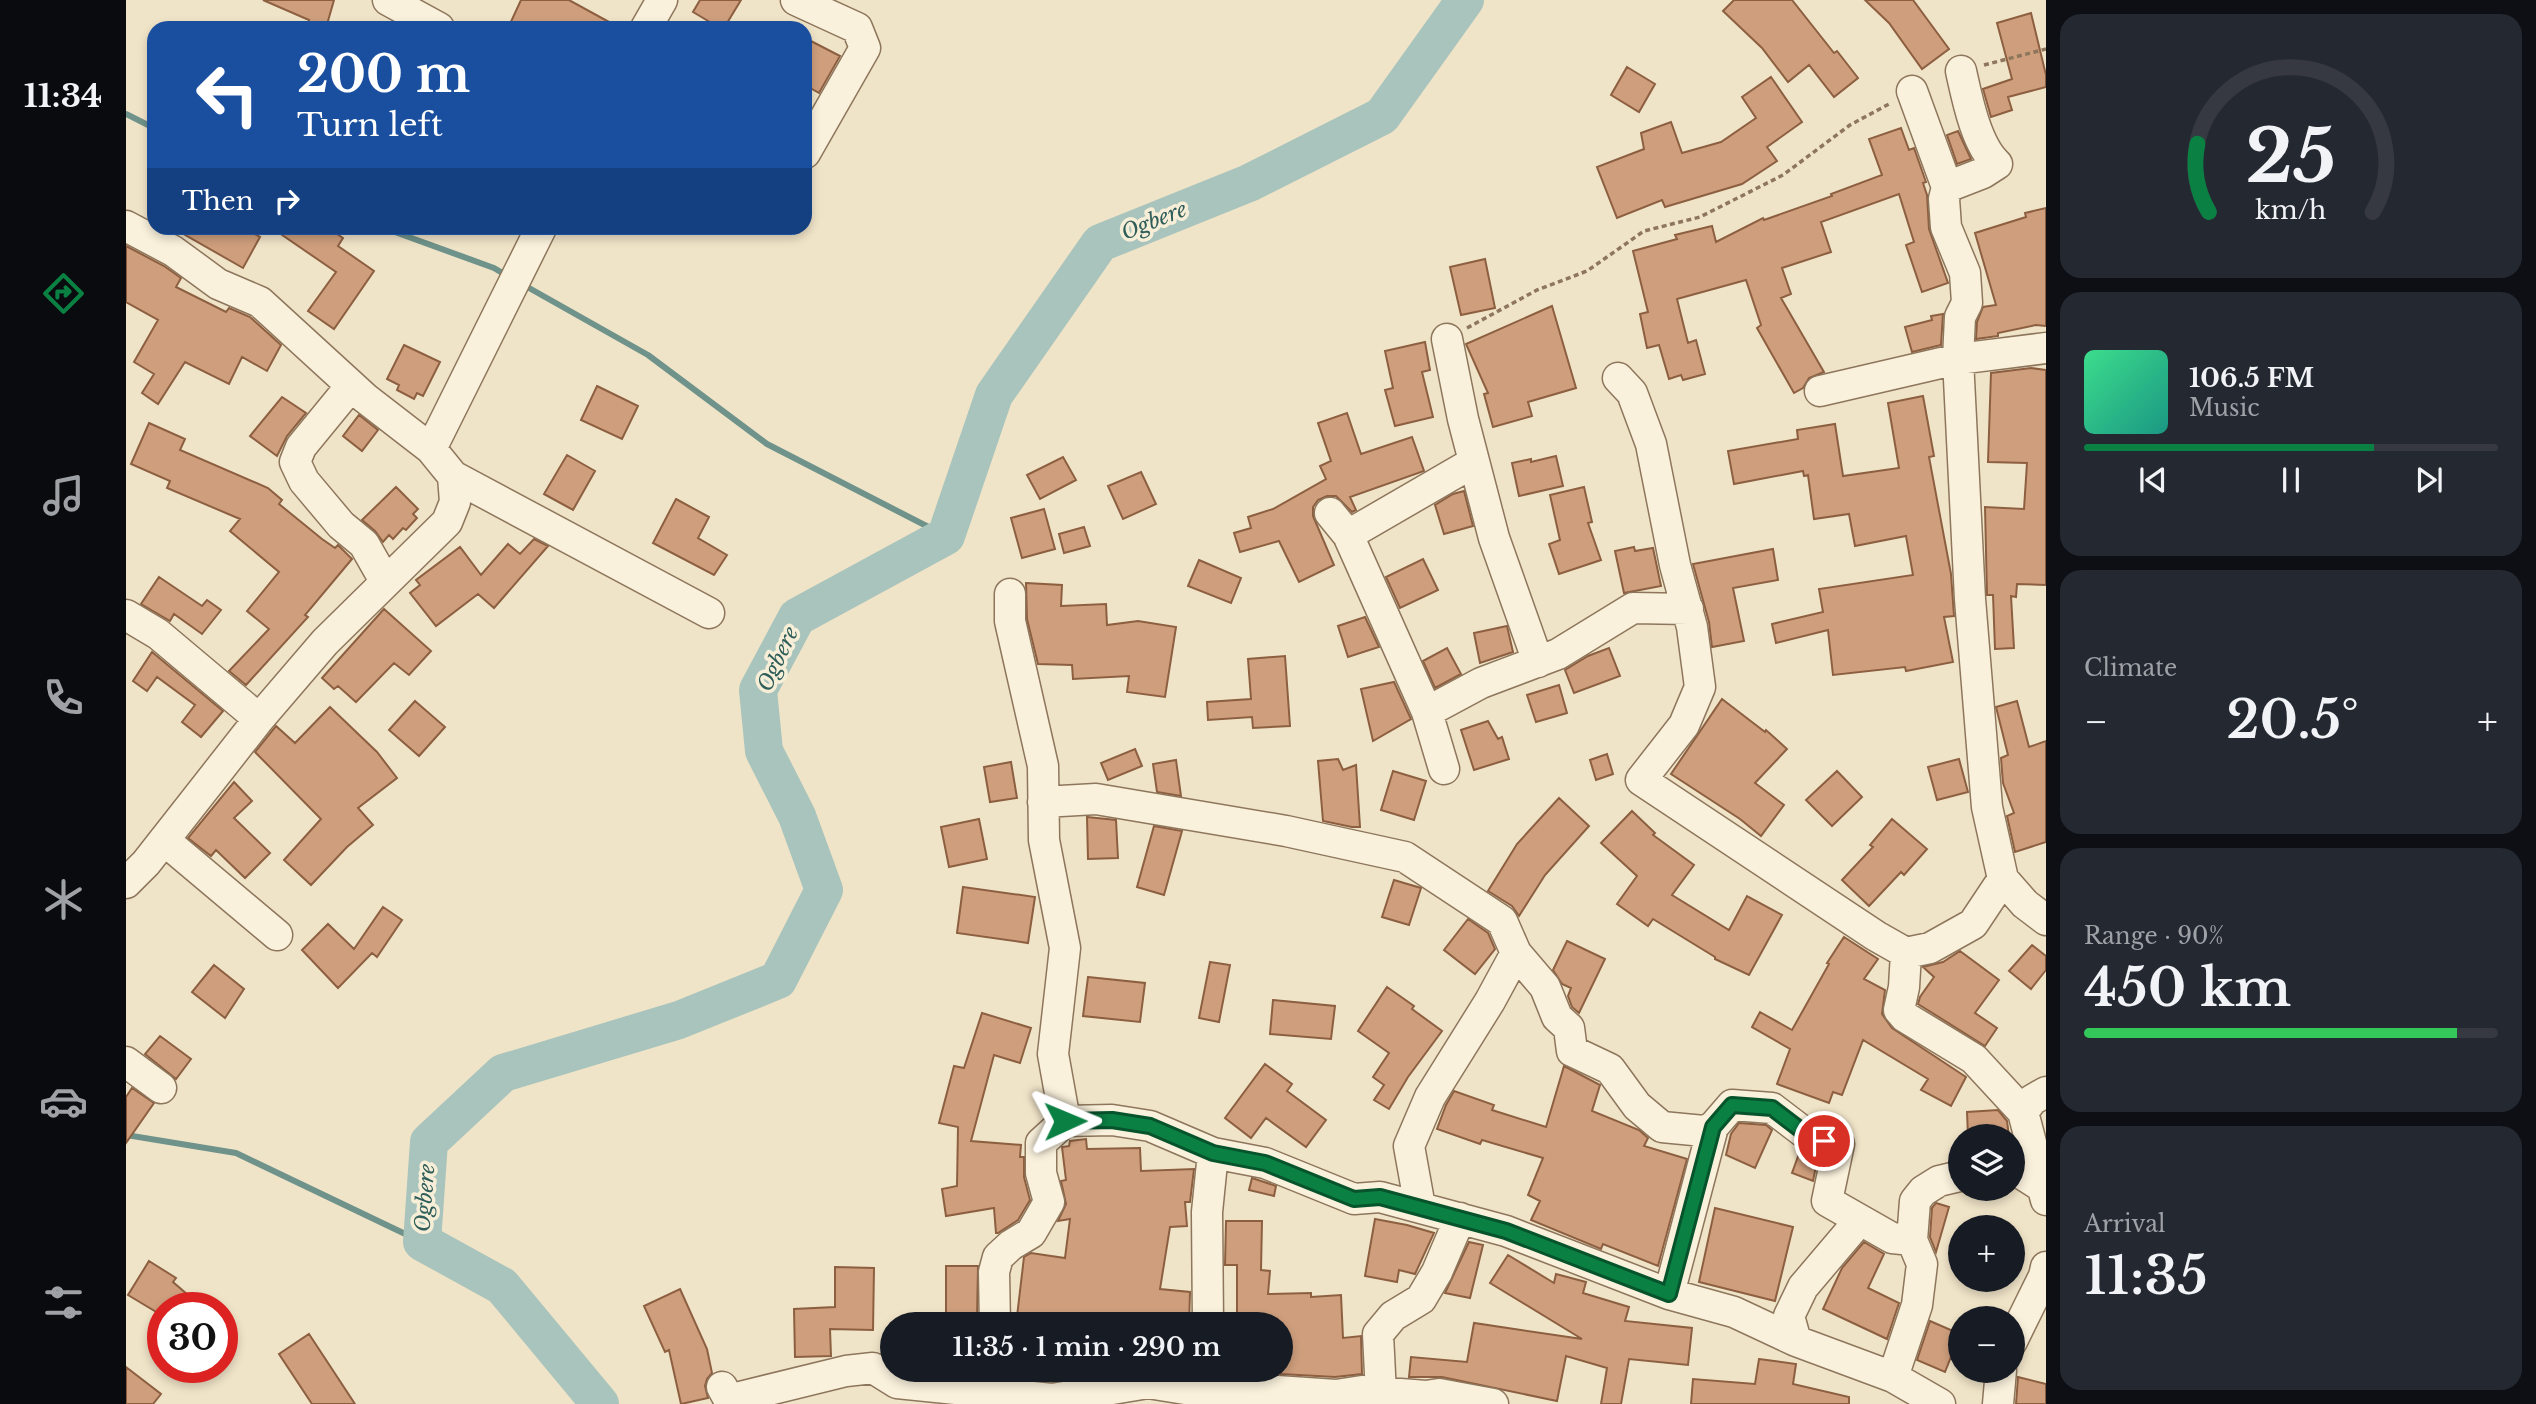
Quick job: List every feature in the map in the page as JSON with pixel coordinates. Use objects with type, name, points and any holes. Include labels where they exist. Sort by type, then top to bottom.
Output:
[{"type":"street","points":[[390,0],[427,21]]},
{"type":"street","points":[[650,21],[662,0]]},
{"type":"street","points":[[796,0],[857,28],[865,48],[812,141]]},
{"type":"street","points":[[1947,187],[1983,173],[1997,164],[1989,157],[1968,105],[1961,71]]},
{"type":"street","points":[[1912,92],[1947,187],[1944,199],[1946,227],[1965,273],[1967,303],[1959,317],[1958,359],[1970,599],[1986,793],[2003,879],[2025,904],[2046,920]]},
{"type":"street","points":[[126,226],[173,251],[218,284],[260,302],[351,386],[431,449],[453,476],[709,613]]},
{"type":"street","points":[[431,449],[538,235]]},
{"type":"street","points":[[1447,339],[1494,538],[1538,662]]},
{"type":"street","points":[[1820,391],[1958,359],[2046,348]]},
{"type":"street","points":[[1619,378],[1632,393],[1651,444],[1675,565],[1692,627],[1700,687],[1684,724],[1641,780],[1876,936],[1906,953],[1930,947],[1973,924],[2003,879]]},
{"type":"street","points":[[351,386],[301,447],[295,462],[304,481],[341,525],[363,544],[385,581]]},
{"type":"street","points":[[1444,769],[1427,712],[1339,524],[1474,462]]},
{"type":"street","points":[[126,883],[325,642],[447,522],[455,502],[453,476]]},
{"type":"street","points":[[1010,594],[1010,621],[1043,765],[1044,840],[1065,948],[1053,1054],[1065,1121]]},
{"type":"street","points":[[1427,712],[1481,683],[1558,654],[1633,608],[1688,609]]},
{"type":"street","points":[[126,615],[158,634],[259,719]]},
{"type":"street","points":[[1043,802],[1096,799],[1286,831],[1405,857],[1502,920],[1516,953],[1545,987],[1557,1017],[1569,1028],[1572,1051],[1610,1069],[1637,1106],[1662,1128],[1704,1131],[1713,1127],[1732,1105],[1772,1108],[1810,1137],[1839,1144],[1827,1201],[1892,1238],[1912,1240]]},
{"type":"street","points":[[164,840],[277,936]]},
{"type":"street","points":[[1420,1207],[1409,1146],[1430,1097],[1490,1001],[1516,953]]},
{"type":"street","points":[[1906,953],[1904,988],[1899,1010],[1905,1017],[1973,1059],[2023,1112],[2045,1194]]},
{"type":"street","points":[[126,1062],[161,1088]]},
{"type":"street","points":[[2023,1112],[2032,1101],[2046,1092]]},
{"type":"street","points":[[995,1312],[994,1272],[998,1257],[1031,1233],[1049,1202],[1041,1173],[1041,1143],[1065,1121],[1112,1120],[1150,1126],[1213,1153],[1265,1163],[1354,1199],[1380,1197],[1506,1231],[1669,1294],[1734,1312],[1797,1341],[1893,1377],[1940,1404]]},
{"type":"street","points":[[1669,1294],[1713,1127]]},
{"type":"street","points":[[1208,1312],[1207,1212],[1213,1153]]},
{"type":"street","points":[[2025,1177],[2045,1194]]},
{"type":"street","points":[[1893,1377],[1917,1305],[1922,1264],[1912,1240],[1915,1201],[1923,1191],[1948,1179]]},
{"type":"street","points":[[1381,1394],[1378,1334],[1393,1316],[1421,1299],[1437,1272],[1460,1218]]},
{"type":"street","points":[[1797,1341],[1789,1316],[1803,1287],[1860,1221]]},
{"type":"street","points":[[2025,1316],[2044,1279]]},
{"type":"street","points":[[722,1387],[728,1398],[740,1397],[846,1371],[873,1368],[880,1372]]},
{"type":"street","points":[[895,1382],[946,1382]]},
{"type":"street","points":[[999,1382],[1052,1402],[1148,1383],[1176,1382]]},
{"type":"street","points":[[1211,1382],[1336,1400],[1362,1391],[1381,1394],[1438,1394],[1492,1404]]},
{"type":"street","points":[[1998,1404],[2000,1383]]},
{"type":"path","points":[[1961,71],[2046,49]]},
{"type":"path","points":[[1447,339],[1537,290],[1587,271],[1644,231],[1700,217],[1783,175],[1850,125],[1912,92]]},
{"type":"building","points":[[263,0],[334,0],[328,21],[309,20]]},
{"type":"building","points":[[521,0],[569,0],[607,21],[511,21]]},
{"type":"building","points":[[700,0],[741,0],[728,21],[708,21],[693,12]]},
{"type":"building","points":[[1734,0],[1792,0],[1834,53],[1837,51],[1858,78],[1834,97],[1809,65],[1788,82],[1762,48],[1723,11]]},
{"type":"building","points":[[1865,0],[1913,0],[1949,49],[1922,69],[1889,23]]},
{"type":"building","points":[[2031,13],[2046,75],[2046,87],[2008,97],[2012,110],[1991,117],[1983,89],[2012,79],[1997,23]]},
{"type":"building","points":[[812,42],[840,56],[819,93],[812,89]]},
{"type":"building","points":[[1627,67],[1655,84],[1639,112],[1611,95]]},
{"type":"building","points":[[1771,77],[1802,122],[1767,147],[1777,161],[1742,184],[1665,207],[1662,200],[1617,218],[1597,167],[1644,149],[1641,133],[1671,122],[1682,153],[1721,142],[1756,118],[1742,97]]},
{"type":"building","points":[[1901,128],[1909,150],[1914,148],[1926,182],[1923,183],[1927,195],[1929,229],[1948,283],[1922,292],[1906,245],[1914,242],[1899,194],[1821,222],[1831,252],[1782,268],[1791,294],[1781,298],[1824,372],[1809,378],[1803,388],[1794,393],[1757,328],[1761,325],[1746,280],[1677,299],[1688,343],[1696,340],[1705,374],[1683,380],[1681,375],[1669,379],[1659,345],[1647,348],[1640,314],[1648,312],[1633,251],[1677,239],[1675,235],[1712,226],[1716,242],[1763,218],[1764,220],[1832,196],[1831,194],[1882,175],[1869,139]]},
{"type":"building","points":[[1958,131],[1971,159],[1957,164],[1947,135]]},
{"type":"building","points":[[2046,208],[2046,326],[2036,325],[1976,339],[1977,322],[1983,307],[1996,305],[1975,233],[2026,217],[2025,213]]},
{"type":"building","points":[[185,235],[260,237],[243,268]]},
{"type":"building","points":[[282,235],[338,235],[343,238],[338,246],[374,271],[334,329],[308,311],[336,272]]},
{"type":"building","points":[[126,246],[181,278],[176,287],[226,312],[229,308],[250,317],[281,345],[267,371],[242,357],[229,384],[185,362],[158,404],[142,393],[154,374],[134,362],[158,320],[126,302]]},
{"type":"building","points":[[1485,259],[1495,308],[1461,315],[1450,267]]},
{"type":"building","points":[[1552,306],[1576,388],[1528,402],[1532,416],[1493,427],[1484,394],[1488,393],[1466,344]]},
{"type":"building","points":[[1943,314],[1941,345],[1912,352],[1905,327],[1932,320],[1931,316]]},
{"type":"building","points":[[1425,342],[1430,370],[1422,372],[1433,417],[1395,426],[1385,390],[1393,388],[1385,351]]},
{"type":"building","points":[[404,345],[440,362],[423,396],[417,393],[414,399],[397,390],[399,385],[387,379]]},
{"type":"building","points":[[2031,368],[2046,370],[2046,585],[2017,584],[2016,597],[2011,596],[2014,648],[1995,649],[1993,595],[1987,595],[1985,507],[2024,509],[2027,463],[1988,462],[1991,373]]},
{"type":"building","points":[[597,386],[638,406],[622,439],[581,420]]},
{"type":"building","points":[[1923,396],[1934,456],[1929,457],[1951,574],[1954,616],[1944,617],[1953,662],[1906,671],[1905,667],[1833,675],[1828,630],[1776,643],[1772,624],[1823,612],[1819,589],[1913,575],[1906,536],[1855,546],[1849,514],[1814,519],[1808,475],[1804,476],[1803,471],[1734,484],[1728,451],[1798,439],[1797,430],[1835,424],[1843,476],[1899,468],[1888,403]]},
{"type":"building","points":[[282,397],[306,413],[287,436],[277,456],[250,436]]},
{"type":"building","points":[[1347,413],[1361,454],[1412,437],[1424,471],[1350,497],[1356,510],[1352,512],[1336,496],[1318,500],[1313,507],[1313,516],[1334,565],[1299,582],[1279,541],[1240,552],[1234,533],[1251,528],[1248,517],[1273,509],[1326,479],[1320,466],[1331,461],[1318,423]]},
{"type":"building","points":[[359,415],[378,430],[362,451],[343,436]]},
{"type":"building","points":[[149,423],[185,439],[180,450],[268,488],[282,500],[279,504],[322,539],[335,548],[338,545],[352,559],[305,615],[308,617],[246,685],[229,671],[269,629],[247,611],[279,572],[230,531],[240,519],[167,488],[170,481],[131,464]]},
{"type":"building","points":[[567,455],[595,471],[573,510],[544,494]]},
{"type":"building","points":[[1556,456],[1563,486],[1519,496],[1512,463]]},
{"type":"building","points":[[1063,457],[1076,480],[1040,499],[1027,475]]},
{"type":"building","points":[[1141,472],[1156,504],[1123,519],[1108,486]]},
{"type":"building","points":[[396,487],[418,509],[413,514],[417,518],[406,530],[403,528],[393,539],[389,535],[383,542],[362,520]]},
{"type":"building","points":[[1584,487],[1592,522],[1588,523],[1601,560],[1559,574],[1549,544],[1560,540],[1550,495]]},
{"type":"building","points":[[1464,491],[1473,526],[1444,534],[1435,505]]},
{"type":"building","points":[[676,499],[709,517],[698,538],[727,555],[714,575],[653,543]]},
{"type":"building","points":[[1044,509],[1055,549],[1022,558],[1011,518]]},
{"type":"building","points":[[1084,527],[1090,546],[1064,553],[1059,534]]},
{"type":"building","points":[[534,539],[548,546],[494,608],[478,594],[436,626],[410,593],[420,585],[416,580],[460,547],[481,575],[508,544],[520,554]]},
{"type":"building","points":[[1634,547],[1635,551],[1653,548],[1661,586],[1624,593],[1615,551]]},
{"type":"building","points":[[1773,549],[1778,580],[1733,588],[1744,641],[1712,647],[1709,622],[1693,564]]},
{"type":"building","points":[[1423,559],[1438,590],[1400,608],[1386,577]]},
{"type":"building","points":[[1199,560],[1241,578],[1231,603],[1188,586]]},
{"type":"building","points":[[159,577],[202,606],[207,600],[221,610],[202,634],[174,614],[170,621],[141,604]]},
{"type":"building","points":[[1026,583],[1062,585],[1061,606],[1106,604],[1107,625],[1138,621],[1176,627],[1165,697],[1127,692],[1129,676],[1073,679],[1072,665],[1038,664],[1027,619]]},
{"type":"building","points":[[384,609],[431,651],[409,675],[394,663],[356,702],[338,686],[334,689],[322,678]]},
{"type":"building","points":[[1365,617],[1379,647],[1348,657],[1338,626]]},
{"type":"building","points":[[1507,626],[1513,652],[1480,663],[1474,633]]},
{"type":"building","points":[[1447,648],[1461,674],[1435,688],[1423,661]]},
{"type":"building","points":[[1609,648],[1620,676],[1574,693],[1565,670],[1588,656]]},
{"type":"building","points":[[152,652],[223,711],[201,737],[182,722],[195,705],[157,677],[147,691],[133,681]]},
{"type":"building","points":[[1285,656],[1290,726],[1253,728],[1252,717],[1208,720],[1207,702],[1251,699],[1248,659]]},
{"type":"building","points":[[1394,682],[1411,719],[1373,741],[1361,689]]},
{"type":"building","points":[[1559,685],[1567,713],[1536,722],[1527,695]]},
{"type":"building","points":[[1722,699],[1765,732],[1766,730],[1787,749],[1755,783],[1784,805],[1761,836],[1671,774]]},
{"type":"building","points":[[415,701],[445,727],[419,756],[389,730]]},
{"type":"building","points":[[2017,701],[2029,747],[2046,741],[2046,842],[2015,852],[2007,816],[2014,813],[2003,783],[2001,758],[2008,755],[1996,707]]},
{"type":"building","points":[[330,707],[377,752],[397,778],[358,808],[373,825],[347,847],[311,885],[284,860],[321,819],[255,752],[276,726],[295,743]]},
{"type":"building","points":[[1488,721],[1498,739],[1502,737],[1509,759],[1474,770],[1461,730]]},
{"type":"building","points":[[1135,749],[1142,766],[1108,780],[1101,763]]},
{"type":"building","points":[[1607,754],[1613,774],[1596,780],[1590,760]]},
{"type":"building","points":[[1338,759],[1343,770],[1356,765],[1360,827],[1323,821],[1318,761]]},
{"type":"building","points":[[1959,759],[1968,792],[1937,800],[1928,767]]},
{"type":"building","points":[[1176,760],[1181,796],[1157,792],[1153,764]]},
{"type":"building","points":[[1011,762],[1017,798],[990,802],[984,767]]},
{"type":"building","points":[[1393,771],[1426,781],[1414,820],[1381,810]]},
{"type":"building","points":[[1837,771],[1862,797],[1832,826],[1806,800]]},
{"type":"building","points":[[234,782],[252,801],[234,818],[270,853],[245,878],[216,850],[211,856],[188,838]]},
{"type":"building","points":[[1559,798],[1589,826],[1545,875],[1519,916],[1512,906],[1488,891],[1517,844]]},
{"type":"building","points":[[1632,811],[1655,833],[1653,835],[1694,865],[1672,895],[1729,930],[1747,896],[1782,915],[1749,975],[1715,959],[1653,919],[1648,926],[1617,904],[1637,876],[1601,843]]},
{"type":"building","points":[[1087,817],[1116,820],[1118,858],[1088,859]]},
{"type":"building","points":[[979,819],[987,859],[949,867],[941,827]]},
{"type":"building","points":[[1892,819],[1927,849],[1904,875],[1901,872],[1869,906],[1842,880],[1873,847],[1870,845]]},
{"type":"building","points":[[1154,826],[1182,831],[1164,895],[1137,887]]},
{"type":"building","points":[[1394,880],[1421,888],[1409,925],[1382,917]]},
{"type":"building","points":[[963,887],[1035,897],[1028,943],[957,933]]},
{"type":"building","points":[[383,907],[402,920],[377,957],[372,953],[338,988],[302,950],[328,924],[354,949]]},
{"type":"building","points":[[1468,919],[1488,933],[1495,949],[1475,974],[1444,950]]},
{"type":"building","points":[[1844,937],[1878,959],[1864,979],[1885,990],[1882,1014],[1892,1028],[1966,1077],[1951,1106],[1921,1090],[1928,1079],[1863,1040],[1842,1095],[1833,1092],[1829,1103],[1777,1084],[1790,1049],[1752,1027],[1760,1012],[1792,1030],[1829,964],[1827,963]]},
{"type":"building","points":[[1567,941],[1605,959],[1579,1013],[1572,1007],[1568,996],[1571,988],[1562,984],[1553,970]]},
{"type":"building","points":[[2032,945],[2046,956],[2046,970],[2031,989],[2009,971]]},
{"type":"building","points":[[1960,951],[1999,980],[1975,1013],[1997,1028],[1985,1046],[1918,1004],[1934,977],[1923,967],[1943,962]]},
{"type":"building","points":[[1210,962],[1230,965],[1219,1022],[1199,1018]]},
{"type":"building","points":[[214,965],[244,989],[225,1018],[192,992]]},
{"type":"building","points":[[1088,977],[1145,983],[1140,1022],[1083,1016]]},
{"type":"building","points":[[1387,987],[1442,1031],[1408,1077],[1389,1109],[1374,1100],[1384,1085],[1373,1077],[1389,1053],[1358,1031]]},
{"type":"building","points":[[1273,1000],[1335,1006],[1331,1039],[1270,1034]]},
{"type":"building","points":[[982,1013],[1031,1028],[1020,1063],[994,1055],[971,1141],[1021,1145],[1020,1157],[1024,1157],[1024,1177],[1030,1200],[1018,1220],[998,1233],[994,1208],[946,1216],[942,1189],[957,1186],[958,1127],[939,1123],[954,1066],[964,1068]]},
{"type":"building","points":[[160,1036],[191,1059],[176,1079],[145,1054]]},
{"type":"building","points":[[1265,1064],[1292,1084],[1287,1091],[1326,1120],[1306,1147],[1266,1118],[1251,1138],[1225,1118]]},
{"type":"building","points":[[1564,1066],[1600,1085],[1592,1111],[1639,1130],[1648,1138],[1644,1146],[1687,1159],[1658,1266],[1603,1244],[1601,1249],[1531,1220],[1540,1201],[1528,1195],[1543,1158],[1482,1140],[1480,1144],[1437,1129],[1454,1091],[1494,1105],[1492,1110],[1546,1127]]},
{"type":"building","points":[[132,1088],[154,1103],[126,1143],[126,1097]]},
{"type":"building","points":[[1998,1110],[2007,1124],[1968,1124],[1967,1112]]},
{"type":"building","points":[[1739,1123],[1766,1125],[1772,1130],[1755,1168],[1726,1155],[1731,1134]]},
{"type":"building","points":[[1086,1139],[1087,1149],[1140,1148],[1141,1171],[1194,1169],[1190,1202],[1185,1202],[1187,1226],[1170,1227],[1160,1289],[1190,1292],[1189,1312],[1018,1312],[1024,1257],[1031,1253],[1065,1258],[1070,1219],[1058,1221],[1066,1204],[1061,1181],[1066,1180],[1062,1147],[1069,1146],[1070,1141]]},
{"type":"building","points":[[1800,1151],[1818,1157],[1813,1181],[1792,1173]]},
{"type":"building","points":[[1252,1178],[1276,1186],[1274,1196],[1249,1190]]},
{"type":"building","points":[[1936,1203],[1949,1207],[1936,1252],[1930,1237],[1932,1208]]},
{"type":"building","points":[[1715,1208],[1793,1227],[1775,1301],[1699,1282]]},
{"type":"building","points":[[1375,1219],[1434,1233],[1415,1274],[1399,1270],[1397,1282],[1365,1276]]},
{"type":"building","points":[[1226,1221],[1262,1221],[1261,1270],[1270,1271],[1268,1294],[1311,1293],[1311,1297],[1341,1295],[1343,1338],[1361,1336],[1362,1374],[1335,1377],[1293,1375],[1293,1312],[1237,1312],[1237,1265],[1225,1265]]},
{"type":"building","points":[[1469,1242],[1483,1245],[1470,1298],[1445,1293]]},
{"type":"building","points":[[1864,1242],[1884,1254],[1868,1288],[1899,1303],[1887,1339],[1823,1309],[1842,1268]]},
{"type":"building","points":[[1508,1255],[1554,1283],[1556,1274],[1586,1282],[1583,1293],[1629,1307],[1625,1321],[1692,1328],[1688,1365],[1629,1359],[1621,1404],[1601,1404],[1607,1368],[1566,1356],[1557,1401],[1442,1377],[1409,1377],[1411,1357],[1467,1362],[1474,1323],[1582,1339],[1490,1283]]},
{"type":"building","points":[[149,1261],[176,1278],[173,1282],[185,1292],[147,1292],[147,1306],[128,1295]]},
{"type":"building","points":[[946,1266],[978,1266],[977,1312],[946,1312]]},
{"type":"building","points":[[835,1267],[874,1268],[873,1330],[830,1329],[831,1356],[795,1357],[794,1309],[835,1307]]},
{"type":"building","points":[[680,1289],[707,1349],[712,1373],[705,1386],[708,1398],[681,1404],[669,1350],[665,1352],[644,1306]]},
{"type":"building","points":[[1930,1321],[1948,1329],[1948,1364],[1945,1372],[1917,1360]]},
{"type":"building","points":[[309,1334],[355,1404],[312,1404],[279,1354]]},
{"type":"building","points":[[1759,1359],[1796,1364],[1793,1384],[1849,1397],[1849,1404],[1691,1404],[1693,1379],[1755,1384]]},
{"type":"building","points":[[126,1367],[161,1394],[153,1404],[126,1404]]},
{"type":"building","points":[[2025,1379],[2046,1384],[2046,1404],[2016,1404],[2018,1383],[2025,1383]]},
{"type":"waterway","name":"Ogbere","points":[[600,1404],[502,1286],[422,1242],[429,1142],[503,1073],[679,1020],[778,980],[824,890],[797,816],[764,751],[758,690],[797,617],[946,536],[994,395],[1100,243],[1249,183],[1382,116],[1465,0]]},
{"type":"waterway","points":[[126,114],[147,124]]},
{"type":"waterway","points":[[403,235],[494,268],[509,277]]},
{"type":"waterway","points":[[522,284],[648,355],[767,444],[946,536]]},
{"type":"waterway","points":[[126,1135],[236,1153],[422,1242]]},
{"type":"route","points":[[1065,1121],[1112,1120],[1150,1126],[1213,1153],[1265,1163],[1354,1199],[1380,1197],[1506,1231],[1669,1294],[1713,1127],[1732,1105],[1772,1108],[1810,1137],[1824,1141]]}]
